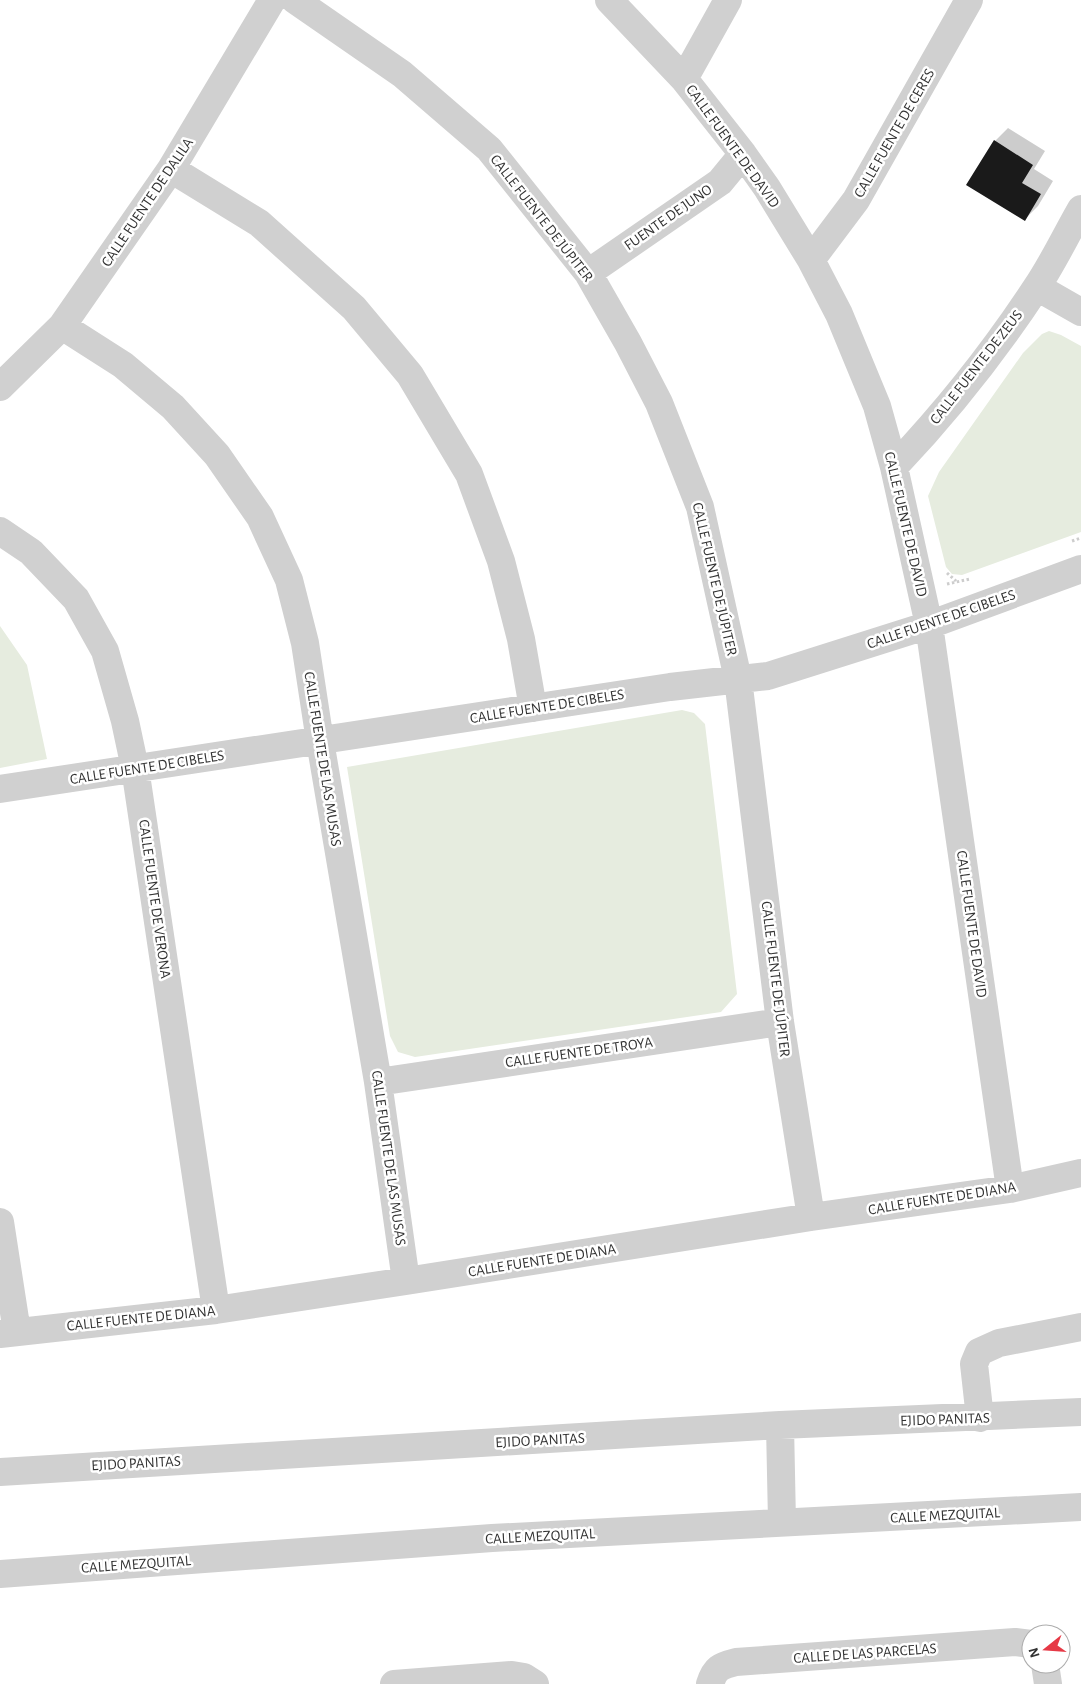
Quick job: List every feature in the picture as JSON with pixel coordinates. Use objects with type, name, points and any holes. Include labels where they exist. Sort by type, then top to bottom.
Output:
[{"type":"street","name":"CALLE FUENTE DE DALILA","points":[[0,387],[62,326],[171,169],[272,0]]},
{"type":"street","name":"CALLE FUENTE DE JÚPITER","points":[[295,0],[402,74],[489,149],[588,273],[659,403],[700,507],[738,679],[780,1022],[811,1217]]},
{"type":"street","name":"CALLE FUENTE DE DAVID","points":[[609,0],[684,79],[743,154],[767,188],[811,260],[839,314],[877,406],[894,467],[929,625],[1010,1189]]},
{"type":"street","points":[[684,79],[728,0]]},
{"type":"street","name":"CALLE FUENTE DE CERES","points":[[811,260],[856,200],[969,0]]},
{"type":"street","name":"FUENTE DE JUNO","points":[[588,273],[720,182],[743,154]]},
{"type":"street","points":[[171,169],[259,223],[354,308],[410,375],[472,482],[501,561],[521,639],[533,708]]},
{"type":"street","name":"CALLE FUENTE DE ZEUS","points":[[894,467],[914,446],[991,353],[1037,287],[1081,209]]},
{"type":"street","points":[[1037,287],[1081,312]]},
{"type":"street","name":"CALLE FUENTE DE LAS MUSAS","points":[[62,326],[123,365],[173,407],[218,455],[260,517],[289,580],[304,644],[378,1082],[406,1281]]},
{"type":"street","name":"CALLE FUENTE DE VERONA","points":[[0,531],[31,552],[76,599],[105,651],[125,721],[135,768],[216,1310]]},
{"type":"street","name":"CALLE FUENTE DE CIBELES","points":[[0,789],[670,687],[768,676],[929,625],[1081,569]]},
{"type":"street","name":"CALLE FUENTE DE TROYA","points":[[378,1082],[780,1022]]},
{"type":"street","name":"CALLE FUENTE DE DIANA","points":[[9,1333],[216,1310],[811,1217],[1010,1189],[1081,1173]]},
{"type":"street","points":[[0,1222],[9,1333]]},
{"type":"street","points":[[980,1418],[974,1364],[979,1352],[999,1343],[1081,1327]]},
{"type":"street","name":"EJIDO PANITAS","points":[[0,1472],[780,1425],[980,1418],[1081,1412]]},
{"type":"street","points":[[780,1425],[782,1522]]},
{"type":"street","name":"CALLE MEZQUITAL","points":[[0,1574],[492,1538],[1081,1507]]},
{"type":"street","name":"CALLE DE LAS PARCELAS","points":[[710,1684],[714,1672],[724,1665],[736,1662],[1021,1643]]},
{"type":"street","points":[[394,1684],[512,1674],[524,1677],[535,1684]]},
{"type":"path","points":[[944,571],[956,581]]},
{"type":"shaded area","points":[[1049,331],[1081,346],[1081,532],[962,575],[952,574],[946,567],[928,496],[939,472],[1023,353],[1042,334]]},
{"type":"shaded area","points":[[0,626],[27,665],[47,759],[0,768]]},
{"type":"shaded area","points":[[682,710],[694,713],[705,724],[737,994],[721,1012],[415,1057],[398,1052],[390,1036],[347,767]]},
{"type":"building","points":[[994,140],[1033,165],[1022,183],[1041,194],[1025,221],[966,185]]}]
